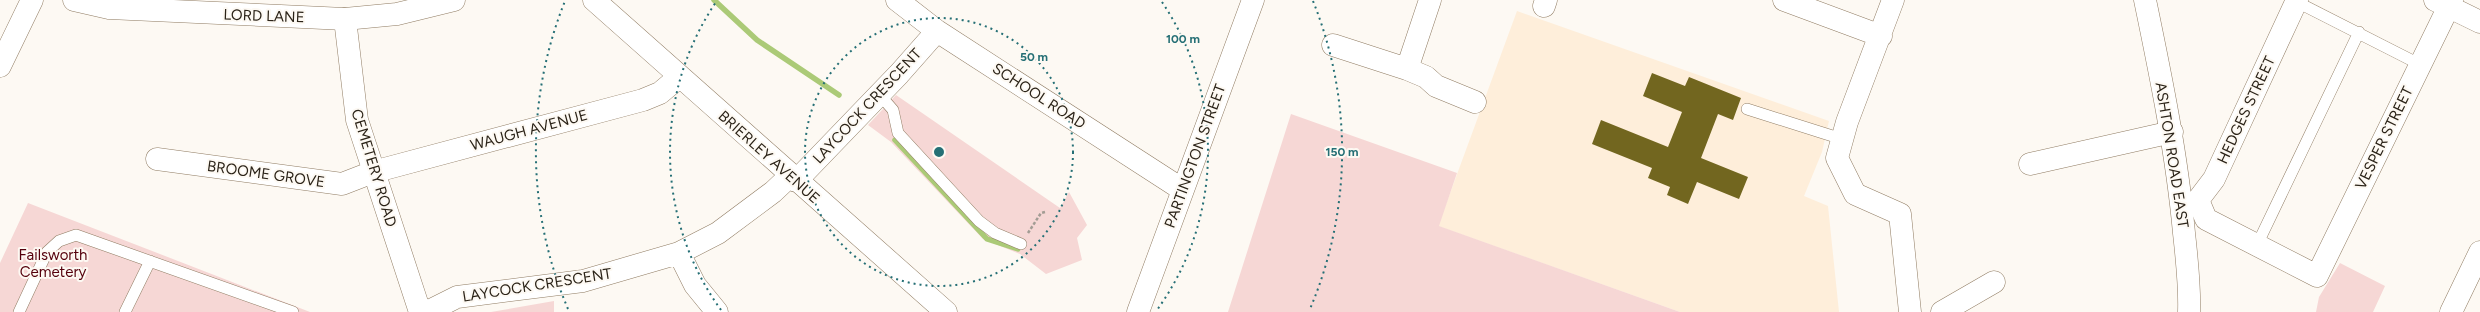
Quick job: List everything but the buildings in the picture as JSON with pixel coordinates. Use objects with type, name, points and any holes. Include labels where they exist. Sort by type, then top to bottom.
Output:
[{"type":"street","points":[[0,66],[32,0]]},
{"type":"street","name":"LORD LANE","points":[[74,0],[110,8],[156,6],[345,20],[397,14],[454,0]]},
{"type":"street","name":"BRIERLEY AVENUE","points":[[594,0],[679,77],[946,312]]},
{"type":"street","name":"SCHOOL ROAD","points":[[896,0],[937,31],[1183,190]]},
{"type":"street","name":"PARTINGTON STREET","points":[[1138,312],[1253,0]]},
{"type":"street","points":[[1407,69],[1430,0]]},
{"type":"street","points":[[1784,0],[1881,36]]},
{"type":"street","points":[[1893,0],[1881,36],[1844,130],[1837,158],[1856,194],[1900,214],[1910,312]]},
{"type":"street","name":"ASHTON ROAD EAST","points":[[2145,0],[2172,132],[2190,204],[2189,312]]},
{"type":"street","name":"HEDGES STREET","points":[[2190,204],[2214,179],[2296,0]]},
{"type":"street","points":[[2445,2],[2480,22]]},
{"type":"street","name":"VESPER STREET","points":[[2257,245],[2317,276],[2419,64],[2445,2]]},
{"type":"street","name":"CEMETERY ROAD","points":[[345,20],[357,120],[373,172],[426,312]]},
{"type":"street","name":"LAYCOCK CRESCENT","points":[[426,312],[457,297],[583,281],[679,252],[718,233],[793,178],[879,94],[937,31]]},
{"type":"street","points":[[1333,45],[1407,69],[1426,77],[1436,86],[1475,102]]},
{"type":"street","name":"WAUGH AVENUE","points":[[373,172],[643,100],[660,93],[679,77]]},
{"type":"street","points":[[2030,164],[2172,132]]},
{"type":"street","name":"BROOME GROVE","points":[[157,159],[342,184],[373,172]]},
{"type":"street","points":[[2190,204],[2206,219],[2257,245]]},
{"type":"street","points":[[679,252],[695,285],[717,312]]},
{"type":"street","points":[[2451,312],[2480,252]]},
{"type":"street","points":[[1942,312],[1994,282]]},
{"type":"lane","points":[[2296,0],[2419,64]]},
{"type":"lane","points":[[2257,245],[2359,32]]},
{"type":"lane","points":[[879,94],[893,110],[898,134],[979,221],[995,233],[1021,244]]},
{"type":"lane","points":[[1747,109],[1844,130]]},
{"type":"lane","points":[[19,312],[47,252],[59,241],[76,235],[293,312]]},
{"type":"lane","points":[[125,312],[150,261]]},
{"type":"path","points":[[1021,244],[1041,213],[1045,212]]},
{"type":"shaded area","points":[[1517,11],[1829,121],[1822,152],[1804,196],[1828,206],[1839,312],[1680,312],[1438,226]]},
{"type":"green space","points":[[896,95],[1060,208],[1069,192],[1087,225],[1077,238],[1082,260],[1046,274],[1020,254],[983,239],[891,142],[868,125]]},
{"type":"green space","points":[[1291,114],[1457,173],[1439,226],[1680,312],[1228,312]]},
{"type":"green space","name":"Failsworth Cemetery","points":[[28,203],[310,312],[0,312],[0,263]]},
{"type":"green space","points":[[2340,263],[2385,286],[2373,312],[2316,312],[2319,297]]},
{"type":"green space","points":[[554,301],[554,312],[491,312]]},
{"type":"waterway","points":[[714,0],[757,40],[839,95]]},
{"type":"waterway","points":[[895,140],[987,239],[1018,249]]}]
